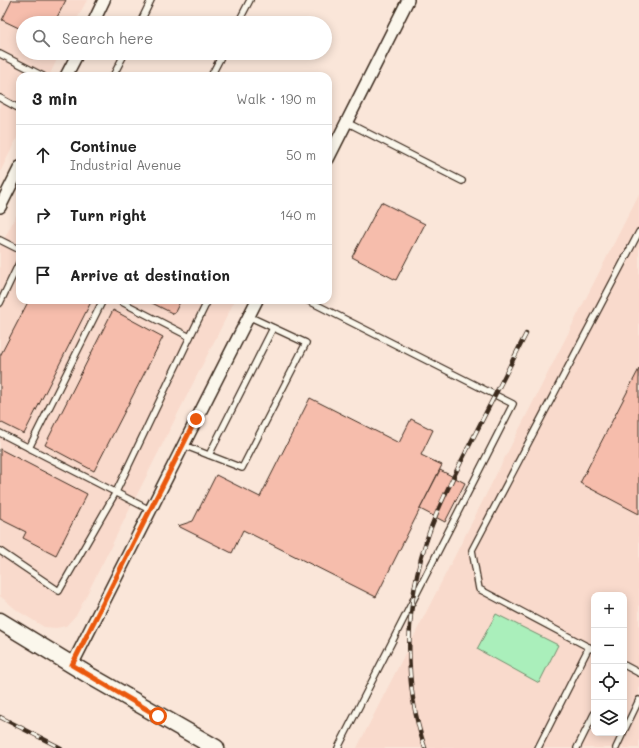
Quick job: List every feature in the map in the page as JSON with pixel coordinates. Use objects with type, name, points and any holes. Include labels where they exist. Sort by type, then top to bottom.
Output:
[{"type":"main road","points":[[0,621],[72,665],[216,748]]},
{"type":"street","points":[[96,16],[104,0]]},
{"type":"street","points":[[332,151],[408,0]]},
{"type":"street","points":[[68,72],[74,60]]},
{"type":"street","points":[[0,207],[16,175]]},
{"type":"street","points":[[72,665],[254,304]]},
{"type":"lane","points":[[144,16],[152,0]]},
{"type":"lane","points":[[242,16],[250,0]]},
{"type":"lane","points":[[0,54],[35,72]]},
{"type":"lane","points":[[115,72],[121,60]]},
{"type":"lane","points":[[213,72],[219,60]]},
{"type":"lane","points":[[0,98],[16,106]]},
{"type":"lane","points":[[346,122],[462,181]]},
{"type":"lane","points":[[591,647],[479,589],[472,550],[639,232]]},
{"type":"lane","points":[[0,240],[16,248]]},
{"type":"lane","points":[[0,303],[16,269]]},
{"type":"lane","points":[[30,448],[102,304]]},
{"type":"lane","points":[[126,304],[190,337]]},
{"type":"lane","points":[[0,551],[59,591],[116,492],[206,304]]},
{"type":"lane","points":[[315,304],[513,404],[338,748]]},
{"type":"lane","points":[[183,444],[242,468],[306,343],[248,316]]},
{"type":"lane","points":[[209,455],[274,328]]},
{"type":"lane","points":[[0,433],[150,510]]},
{"type":"lane","points":[[538,748],[591,650]]},
{"type":"lane","points":[[627,667],[639,674]]},
{"type":"lane","points":[[627,724],[639,700]]},
{"type":"lane","points":[[577,748],[591,720]]},
{"type":"lane","points":[[616,748],[621,736]]},
{"type":"shaded area","points":[[0,0],[87,0],[79,16],[16,16],[16,60],[57,60],[51,72],[16,72],[16,140],[0,172]]},
{"type":"shaded area","points":[[639,194],[639,748],[357,748]]},
{"type":"shaded area","points":[[16,216],[16,304],[233,304],[77,614],[66,626],[56,628],[44,627],[18,611],[0,596],[0,247]]},
{"type":"green space","points":[[496,614],[558,645],[539,683],[477,649]]},
{"type":"building","points":[[12,0],[66,0],[58,16],[16,16],[16,27],[2,20]]},
{"type":"building","points":[[381,202],[425,224],[396,280],[352,257]]},
{"type":"building","points":[[27,304],[90,304],[24,434],[0,422],[0,356]]},
{"type":"building","points":[[154,304],[179,304],[174,314]]},
{"type":"building","points":[[113,310],[163,337],[94,471],[45,445]]},
{"type":"building","points":[[639,369],[639,514],[580,483]]},
{"type":"building","points":[[310,398],[399,443],[411,419],[433,430],[421,455],[442,465],[376,597],[243,530],[232,553],[178,526],[193,521],[216,475],[260,497]]},
{"type":"building","points":[[0,449],[87,494],[56,555],[23,538],[26,532],[0,519]]},
{"type":"building","points":[[440,470],[465,483],[445,522],[420,509]]},
{"type":"railway","points":[[425,748],[413,696],[409,640],[415,585],[421,559],[437,511],[526,334]]},
{"type":"railway","points":[[0,717],[61,748]]},
{"type":"route","points":[[158,716],[72,665],[196,419]]}]
